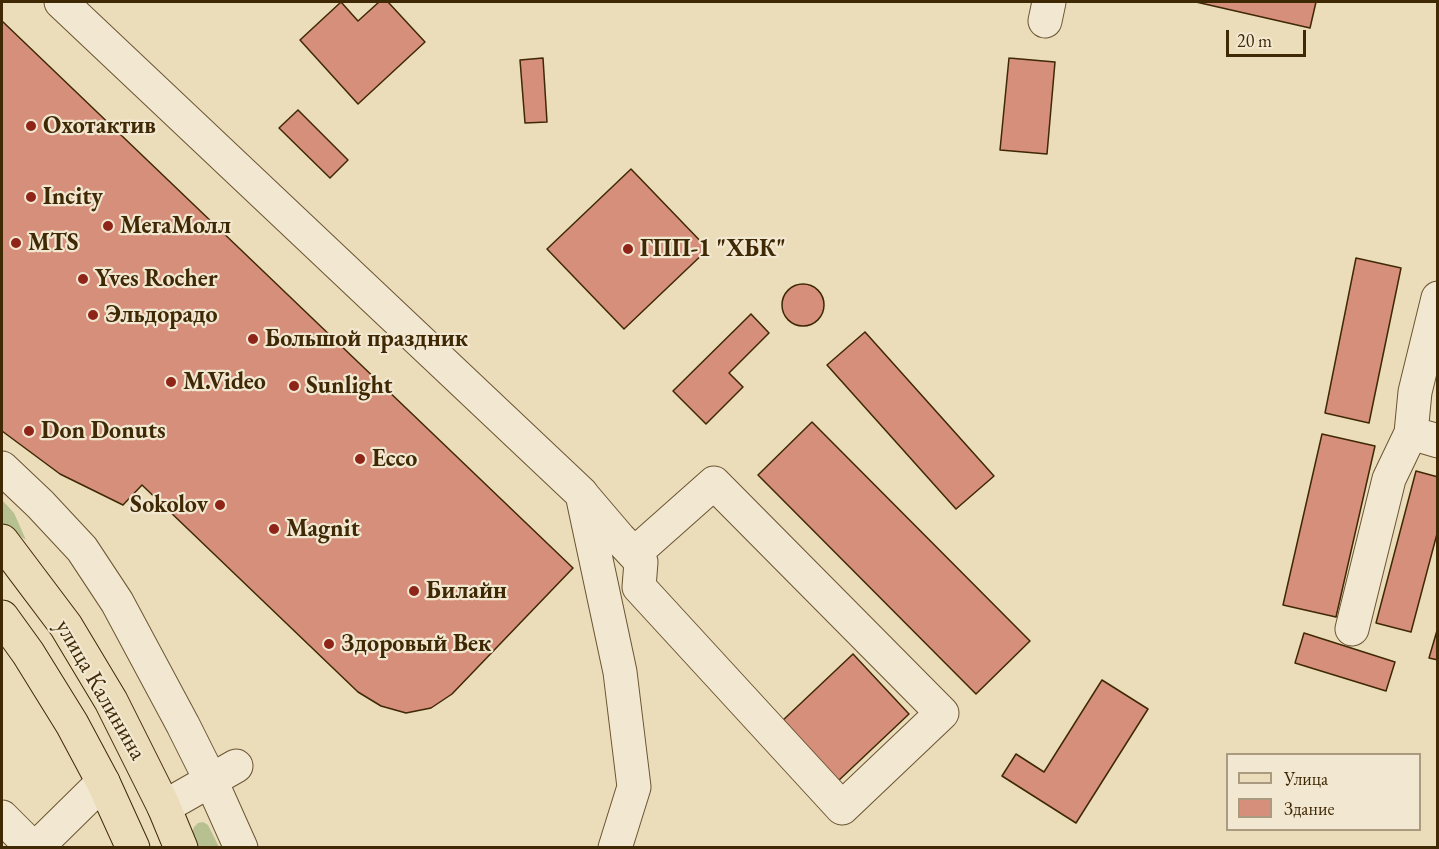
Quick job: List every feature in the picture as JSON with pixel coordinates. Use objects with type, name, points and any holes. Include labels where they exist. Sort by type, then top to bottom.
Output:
[{"type":"main road","name":"улица Калинина","points":[[2,542],[66,626],[111,701],[164,807],[181,848]]},
{"type":"main road","name":"улица Калинина","points":[[2,617],[62,707],[102,782],[133,848]]},
{"type":"street","points":[[61,2],[582,494],[634,554],[641,562],[639,587],[842,807],[942,714],[714,483],[634,554]]},
{"type":"street","points":[[1352,629],[1389,478],[1424,437],[1415,392],[1437,298]]},
{"type":"street","points":[[2,468],[82,549],[117,602],[183,725],[223,773],[241,848]]},
{"type":"street","points":[[582,494],[620,672],[634,787],[615,848]]},
{"type":"street","points":[[164,807],[223,773]]},
{"type":"street","points":[[2,817],[34,848],[102,782]]},
{"type":"green space","points":[[2,500],[14,513],[26,540],[2,523]]},
{"type":"green space","points":[[203,822],[208,825],[219,847],[192,847],[191,836],[194,827]]},
{"type":"building","points":[[341,2],[358,21],[379,2],[388,2],[425,42],[358,104],[300,40]]},
{"type":"building","points":[[1196,2],[1316,2],[1310,28]]},
{"type":"building","name":"МегаМолл","points":[[2,21],[573,568],[452,694],[431,708],[406,713],[381,706],[358,692],[142,485],[123,505],[60,474],[2,431]]},
{"type":"building","points":[[543,58],[547,122],[525,123],[520,60]]},
{"type":"building","points":[[1009,58],[1055,62],[1047,154],[1000,150]]},
{"type":"building","points":[[298,110],[348,160],[330,178],[279,128]]},
{"type":"building","name":"ГПП-1 \"ХБК\"","points":[[631,169],[708,249],[624,329],[547,249]]},
{"type":"building","points":[[1356,258],[1401,268],[1369,423],[1325,413]]},
{"type":"building","points":[[803,284],[818,290],[824,305],[818,320],[803,326],[788,320],[782,305],[788,290]]},
{"type":"building","points":[[751,314],[769,333],[729,373],[743,387],[706,424],[673,391]]},
{"type":"building","points":[[865,332],[994,476],[956,509],[827,365]]},
{"type":"building","points":[[812,422],[1030,641],[976,694],[758,475]]},
{"type":"building","points":[[1322,434],[1375,446],[1336,617],[1283,605]]},
{"type":"building","points":[[1416,471],[1438,477],[1438,530],[1411,632],[1376,623]]},
{"type":"building","points":[[1438,627],[1438,660],[1429,658]]},
{"type":"building","points":[[1304,633],[1395,662],[1386,691],[1295,663]]},
{"type":"building","points":[[853,654],[909,714],[837,782],[781,722]]},
{"type":"building","points":[[1102,680],[1148,709],[1076,823],[1002,776],[1016,754],[1044,772]]},
{"type":"place","name":"Охотактив","points":[[31,126]]},
{"type":"place","name":"Incity","points":[[31,197]]},
{"type":"place","name":"МегаМолл","points":[[108,226]]},
{"type":"place","name":"MTS","points":[[16,243]]},
{"type":"place","name":"ГПП-1 \"ХБК\"","points":[[628,249]]},
{"type":"place","name":"Yves Rocher","points":[[83,279]]},
{"type":"place","name":"Эльдорадо","points":[[93,315]]},
{"type":"place","name":"Большой праздник","points":[[253,339]]},
{"type":"place","name":"M.Video","points":[[171,382]]},
{"type":"place","name":"Sunlight","points":[[294,386]]},
{"type":"place","name":"Don Donuts","points":[[29,431]]},
{"type":"place","name":"Ecco","points":[[360,459]]},
{"type":"place","name":"Sokolov","points":[[220,505]]},
{"type":"place","name":"Magnit","points":[[274,529]]},
{"type":"place","name":"Билайн","points":[[414,591]]},
{"type":"place","name":"Здоровый Век","points":[[329,644]]}]
